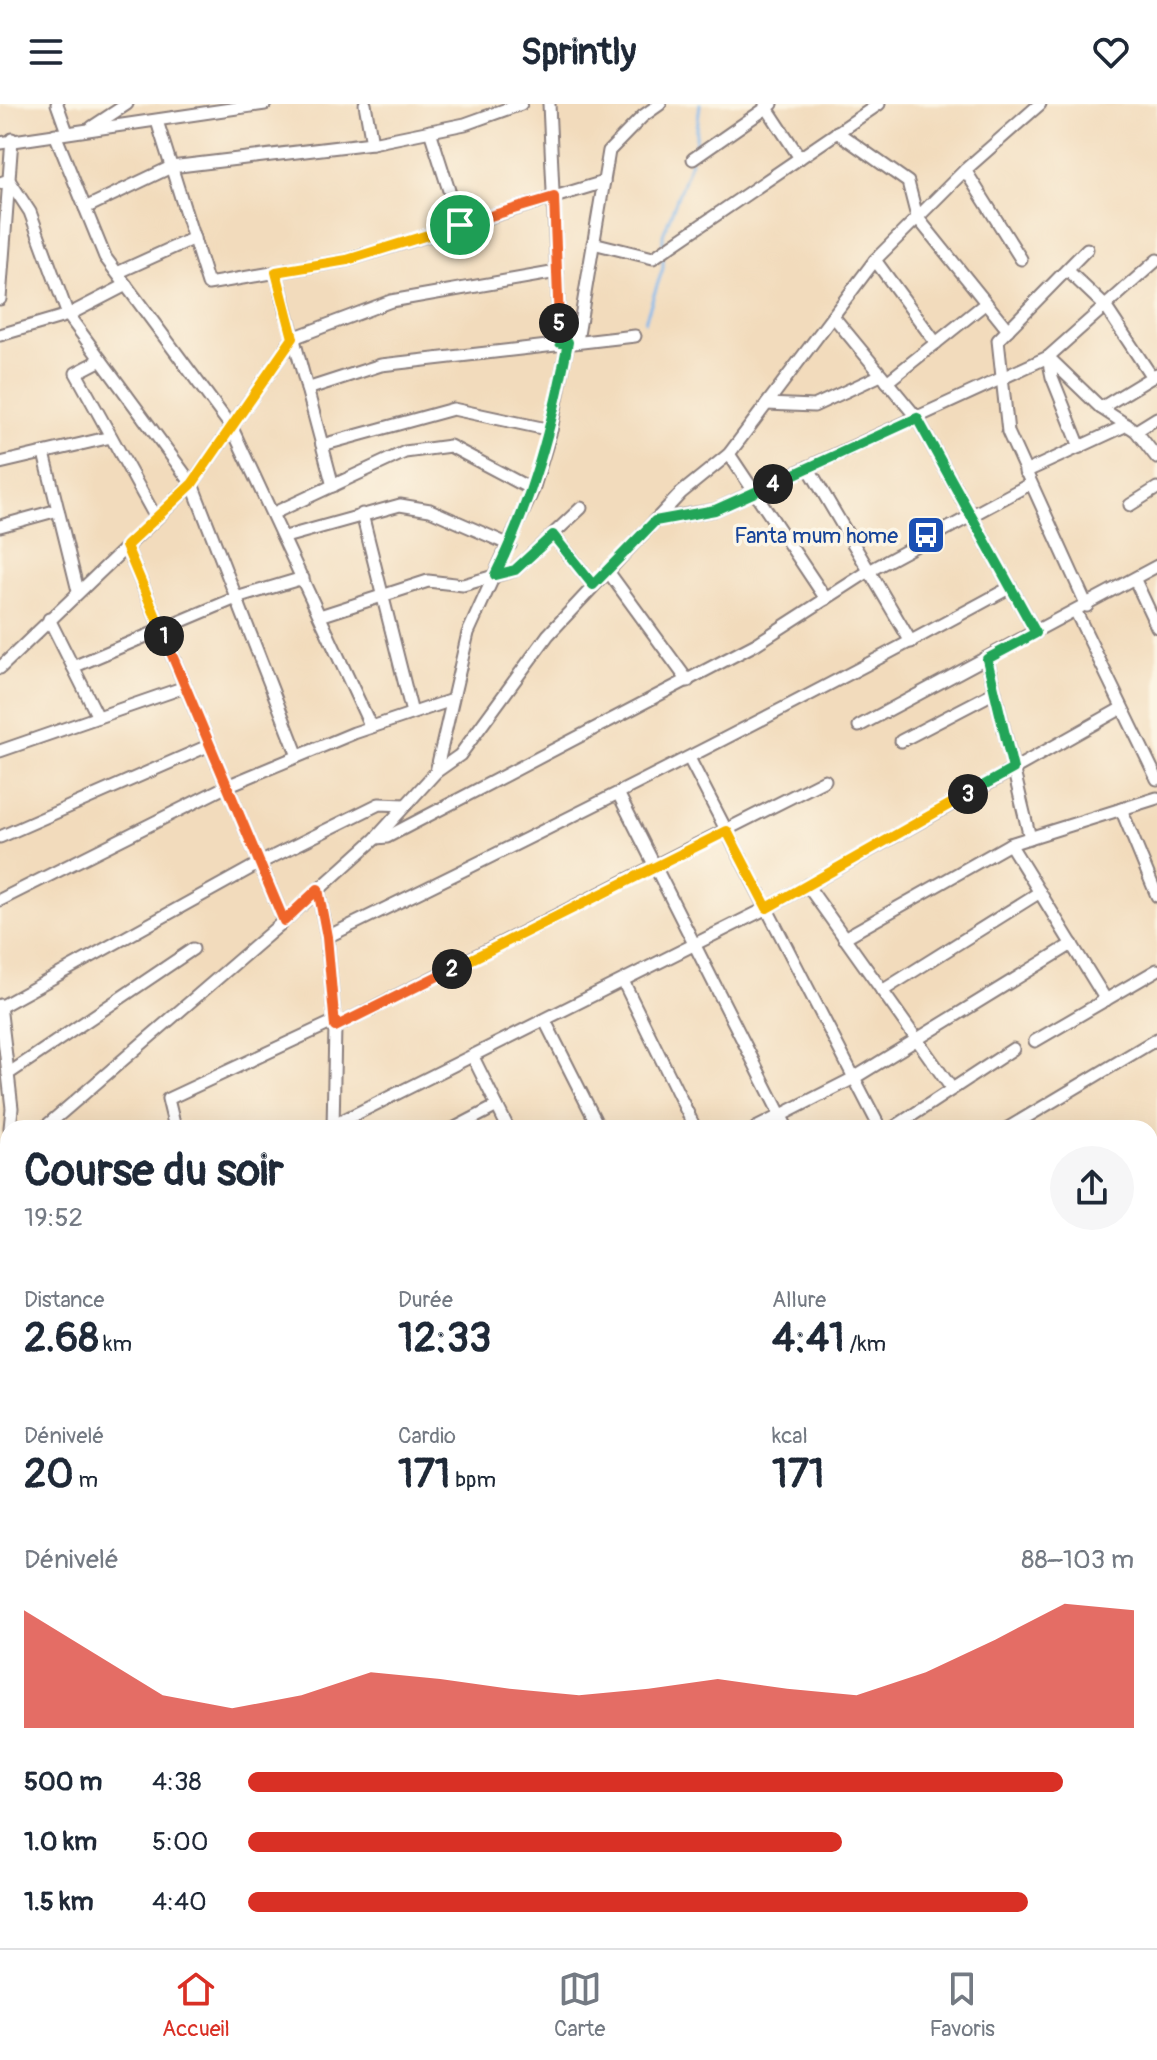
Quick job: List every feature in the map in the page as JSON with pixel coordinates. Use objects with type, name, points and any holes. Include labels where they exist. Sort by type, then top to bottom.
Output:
[{"type":"street","points":[[57,104],[61,133],[85,208],[105,257],[232,428],[371,727]]},
{"type":"street","points":[[88,130],[127,104]]},
{"type":"street","points":[[0,143],[157,121],[220,108],[265,104]]},
{"type":"street","points":[[365,104],[372,143]]},
{"type":"street","points":[[85,208],[171,167],[372,143],[465,124],[521,104]]},
{"type":"street","points":[[549,104],[557,272],[568,342]]},
{"type":"street","points":[[436,772],[468,633],[533,490],[551,430],[568,342],[593,243],[609,151],[643,116],[660,104]]},
{"type":"street","points":[[593,243],[653,258],[879,104]]},
{"type":"street","points":[[53,1120],[284,921],[376,838],[436,772],[460,755],[548,635],[681,493],[729,454],[875,260],[965,170],[1040,104]]},
{"type":"street","points":[[693,159],[768,105],[800,158]]},
{"type":"street","points":[[157,121],[208,284],[347,260],[604,182]]},
{"type":"street","points":[[430,131],[460,225]]},
{"type":"street","points":[[837,132],[908,182],[917,217],[1008,330]]},
{"type":"street","points":[[0,299],[5,182],[12,139]]},
{"type":"street","points":[[965,170],[1021,259]]},
{"type":"street","points":[[5,182],[30,212],[68,315],[192,484],[298,756]]},
{"type":"street","points":[[117,273],[194,238]]},
{"type":"street","points":[[1087,249],[998,340],[1000,379],[1008,432],[1122,708],[1157,779]]},
{"type":"street","points":[[875,260],[936,343]]},
{"type":"street","points":[[655,521],[715,510],[1048,357],[1157,260]]},
{"type":"street","points":[[1067,270],[1105,306],[1154,375],[1101,408]]},
{"type":"street","points":[[276,272],[333,486]]},
{"type":"street","points":[[0,668],[192,484],[293,338],[391,301],[557,272]]},
{"type":"street","points":[[0,335],[68,315],[126,285]]},
{"type":"street","points":[[767,404],[814,406],[884,379],[986,303]]},
{"type":"street","points":[[833,316],[917,418],[1036,633]]},
{"type":"street","points":[[307,389],[381,365],[635,336]]},
{"type":"street","points":[[1048,357],[1101,408],[1131,428],[1157,458]]},
{"type":"street","points":[[1048,357],[1052,377],[1080,447]]},
{"type":"street","points":[[101,360],[76,373],[156,518]]},
{"type":"street","points":[[322,445],[453,409],[551,430]]},
{"type":"street","points":[[1025,472],[1157,418]]},
{"type":"street","points":[[0,463],[111,437]]},
{"type":"street","points":[[274,513],[405,452],[450,446],[533,490]]},
{"type":"street","points":[[44,453],[78,591]]},
{"type":"street","points":[[729,454],[826,599]]},
{"type":"street","points":[[808,467],[911,642]]},
{"type":"street","points":[[376,838],[387,837],[688,681],[756,644],[869,571],[1030,484]]},
{"type":"street","points":[[1130,505],[1157,488]]},
{"type":"street","points":[[285,537],[400,505],[430,510],[510,545]]},
{"type":"street","points":[[320,616],[428,581],[463,585],[515,570],[581,508]]},
{"type":"street","points":[[0,526],[58,510]]},
{"type":"street","points":[[362,514],[412,713]]},
{"type":"street","points":[[553,535],[593,585]]},
{"type":"street","points":[[126,546],[284,921]]},
{"type":"street","points":[[859,726],[1157,566]]},
{"type":"street","points":[[607,570],[688,681]]},
{"type":"street","points":[[73,667],[236,598],[303,578]]},
{"type":"street","points":[[1135,580],[1157,627]]},
{"type":"street","points":[[327,937],[619,795],[1011,587]]},
{"type":"street","points":[[49,619],[98,717]]},
{"type":"street","points":[[987,659],[1030,838]]},
{"type":"street","points":[[0,751],[185,687]]},
{"type":"street","points":[[901,741],[995,692]]},
{"type":"street","points":[[0,900],[227,786],[371,727],[452,700]]},
{"type":"street","points":[[345,1120],[767,908],[1122,708]]},
{"type":"street","points":[[0,837],[210,745]]},
{"type":"street","points":[[689,758],[876,1120]]},
{"type":"street","points":[[173,1120],[168,1099],[335,1024],[655,868],[825,780]]},
{"type":"street","points":[[619,795],[783,1120]]},
{"type":"street","points":[[844,938],[1010,844],[1157,798]]},
{"type":"street","points":[[11,1120],[0,1006],[260,863],[379,804],[406,805]]},
{"type":"street","points":[[1121,809],[1157,896]]},
{"type":"street","points":[[1010,844],[1106,1000]]},
{"type":"street","points":[[807,885],[952,1089]]},
{"type":"street","points":[[318,889],[327,937],[335,1024],[331,1120]]},
{"type":"street","points":[[882,991],[1040,892]]},
{"type":"street","points":[[773,1120],[854,1078],[1072,944]]},
{"type":"street","points":[[8,1074],[193,949]]},
{"type":"street","points":[[1035,1041],[1157,970]]},
{"type":"street","points":[[623,981],[691,1120]]},
{"type":"street","points":[[545,1021],[595,1120]]},
{"type":"street","points":[[1021,1120],[1157,1039]]},
{"type":"street","points":[[905,1120],[1013,1049]]},
{"type":"street","points":[[473,1057],[504,1120]]},
{"type":"street","points":[[470,1120],[497,1106]]},
{"type":"waterway","points":[[694,154],[700,104]]},
{"type":"waterway","points":[[663,248],[663,235],[691,161]]},
{"type":"waterway","points":[[645,321],[663,268],[663,256]]},
{"type":"place","name":"Fanta mum home","points":[[926,535]]},
{"type":"route","points":[[554,197],[560,343],[568,342],[551,430],[533,490],[495,575],[515,570],[553,535],[593,585],[655,521],[715,510],[917,418],[1036,633],[987,659],[1013,769],[767,908],[727,831],[335,1027],[327,937],[318,889],[284,921],[126,546],[192,484],[293,338],[276,272],[347,260],[460,225],[554,197]]}]
